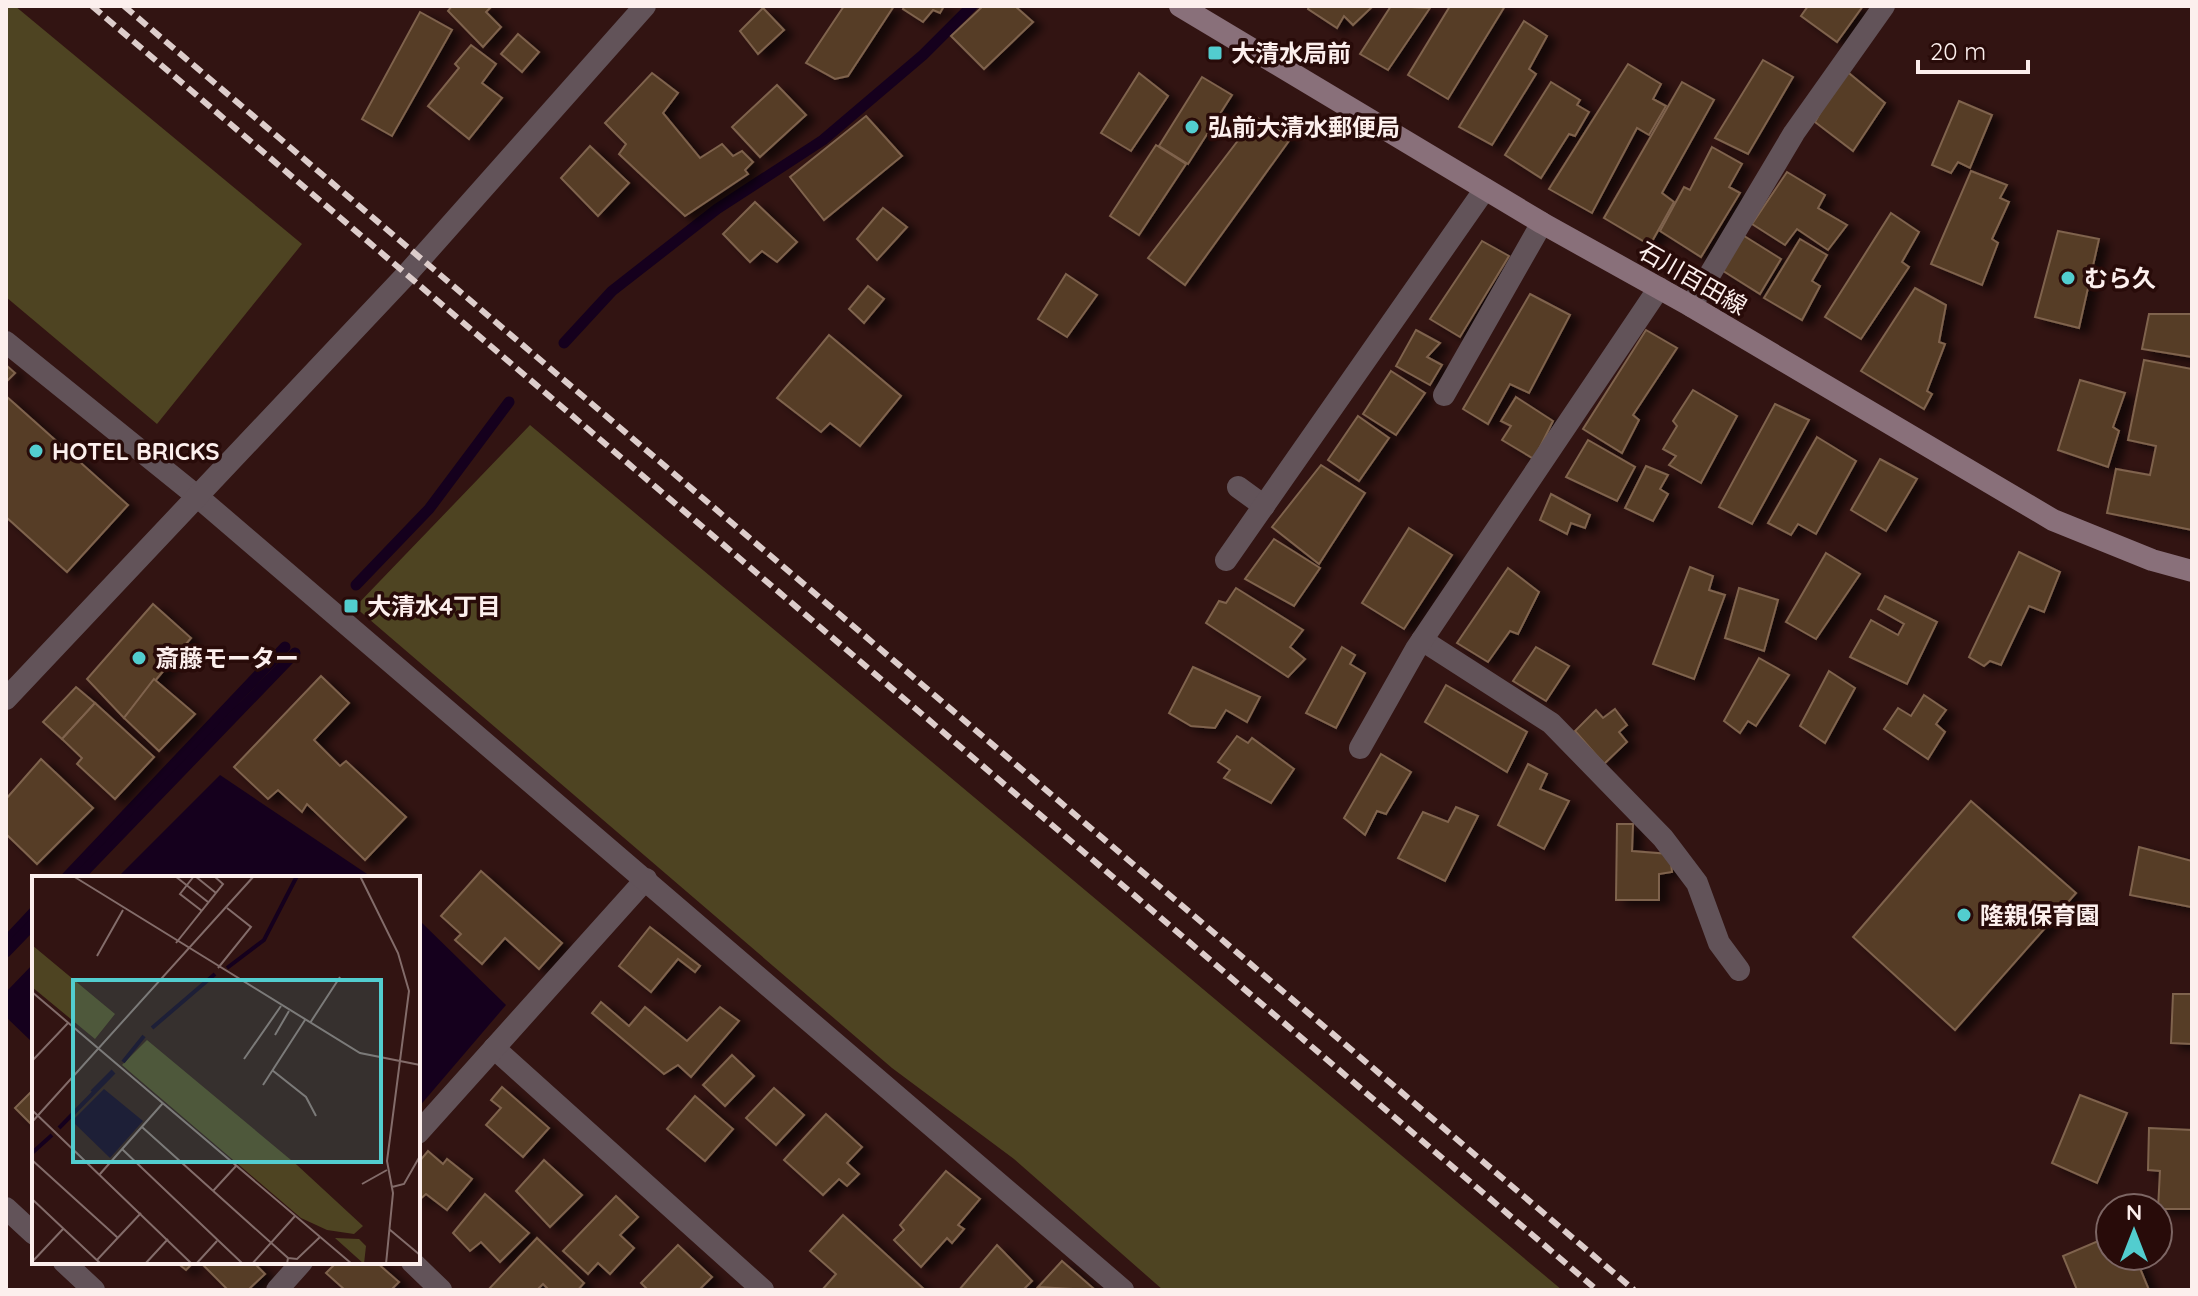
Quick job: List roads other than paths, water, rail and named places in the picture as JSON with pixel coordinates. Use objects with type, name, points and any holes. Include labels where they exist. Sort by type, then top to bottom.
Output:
[{"type":"main road","name":"石川百田線","points":[[1180,6],[1542,223],[1691,306],[2053,520],[2152,560],[2192,571]]},
{"type":"street","points":[[6,699],[407,274],[645,6]]},
{"type":"street","points":[[1691,306],[1794,133],[1884,6]]},
{"type":"street","points":[[1226,560],[1485,189]]},
{"type":"street","points":[[1444,395],[1542,223]]},
{"type":"street","points":[[1360,748],[1422,640],[1659,288]]},
{"type":"street","points":[[6,342],[198,497],[1123,1290]]},
{"type":"street","points":[[1238,487],[1264,506]]},
{"type":"street","points":[[1422,640],[1551,723],[1663,838],[1697,883],[1719,943],[1739,970]]},
{"type":"street","points":[[420,1131],[646,879]]},
{"type":"street","points":[[494,1048],[763,1290]]},
{"type":"street","points":[[6,1208],[32,1232]]},
{"type":"street","points":[[66,1264],[94,1290]]},
{"type":"street","points":[[277,1290],[300,1264]]},
{"type":"street","points":[[414,1264],[441,1290]]},
{"type":"waterway","points":[[564,343],[612,291],[717,209],[823,140],[923,55],[972,6]]},
{"type":"waterway","points":[[356,585],[429,509],[509,402]]},
{"type":"waterway","points":[[68,876],[285,647]]},
{"type":"waterway","points":[[80,876],[295,653]]},
{"type":"waterway","points":[[6,942],[32,914]]},
{"type":"waterway","points":[[6,952],[32,925]]},
{"type":"railway","points":[[92,6],[1597,1290]]},
{"type":"railway","points":[[124,6],[1634,1290]]},
{"type":"place","name":"大清水局前","points":[[1215,53]]},
{"type":"place","name":"弘前大清水郵便局","points":[[1192,127]]},
{"type":"place","name":"むら久","points":[[2068,278]]},
{"type":"place","name":"HOTEL BRICKS","points":[[36,451]]},
{"type":"place","name":"大清水4丁目","points":[[351,606]]},
{"type":"place","name":"斎藤モーター","points":[[139,658]]},
{"type":"place","name":"隆親保育園","points":[[1964,915]]}]
